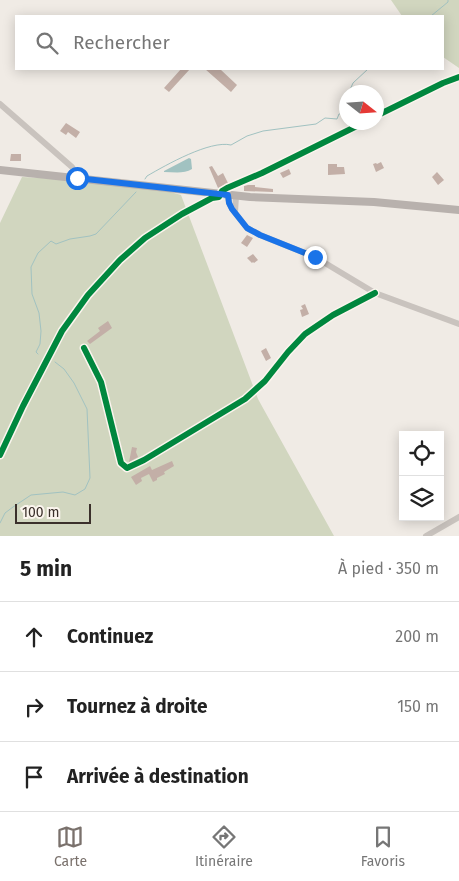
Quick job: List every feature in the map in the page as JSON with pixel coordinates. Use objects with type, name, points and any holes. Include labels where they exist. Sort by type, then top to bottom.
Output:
[{"type":"main road","points":[[0,170],[232,196],[374,202],[459,210]]},
{"type":"street","points":[[0,104],[72,167],[77,174],[77,178]]},
{"type":"street","points":[[232,196],[229,203],[247,228],[315,257],[374,293],[459,324]]},
{"type":"street","points":[[84,348],[101,382],[121,463],[127,468],[144,460],[245,399],[264,381],[305,334],[333,315],[374,293]]},
{"type":"street","points":[[426,536],[459,517]]},
{"type":"green space","points":[[391,0],[459,0],[459,68],[444,58],[444,15],[401,15]]},
{"type":"green space","points":[[22,177],[139,183],[181,195],[258,399],[334,536],[0,536],[0,223]]},
{"type":"water","points":[[189,158],[191,159],[192,169],[189,171],[164,172],[164,171]]},
{"type":"building","points":[[180,70],[189,70],[169,92],[164,88]]},
{"type":"building","points":[[206,70],[221,70],[237,85],[231,92]]},
{"type":"building","points":[[66,123],[80,132],[76,138],[68,132],[66,135],[60,131]]},
{"type":"building","points":[[11,154],[21,154],[21,161],[10,161]]},
{"type":"building","points":[[381,162],[384,168],[376,172],[373,164]]},
{"type":"building","points":[[328,164],[337,164],[337,167],[344,167],[345,174],[328,175]]},
{"type":"building","points":[[212,166],[218,176],[223,173],[228,183],[218,188],[209,167]]},
{"type":"building","points":[[289,169],[291,174],[283,178],[280,173]]},
{"type":"building","points":[[437,172],[444,180],[438,185],[432,177]]},
{"type":"building","points":[[244,186],[273,189],[273,192],[244,191]]},
{"type":"building","points":[[247,235],[253,238],[247,247],[241,243]]},
{"type":"building","points":[[253,254],[258,260],[252,263],[247,258]]},
{"type":"building","points":[[305,304],[309,314],[302,317],[300,310],[303,309],[301,306]]},
{"type":"building","points":[[108,321],[112,328],[90,344],[87,341],[100,331],[98,328]]},
{"type":"building","points":[[266,348],[271,358],[266,361],[261,351]]},
{"type":"building","points":[[132,447],[137,448],[138,457],[129,462]]},
{"type":"building","points":[[172,461],[174,466],[153,482],[149,474],[141,478],[142,481],[136,485],[131,477],[150,466],[152,470]]},
{"type":"waterway","points":[[432,15],[448,0]]},
{"type":"waterway","points":[[352,85],[367,70]]},
{"type":"waterway","points":[[145,179],[147,176],[188,154],[212,146],[231,145],[247,136],[263,131],[316,124],[325,118],[337,119],[339,114]]},
{"type":"waterway","points":[[38,354],[36,352],[40,344],[41,331],[39,313],[32,294],[31,267],[38,253],[51,241],[56,244],[96,234],[136,192]]},
{"type":"waterway","points":[[0,523],[5,513],[31,495],[63,492],[75,495],[85,489],[90,478],[87,409],[74,383],[64,369],[55,362]]},
{"type":"cycle path","points":[[384,112],[459,77]]},
{"type":"cycle path","points":[[0,455],[62,331],[88,295],[120,260],[145,238],[182,214],[212,198],[219,197],[222,191],[227,188],[349,130]]},
{"type":"cycle path","points":[[84,348],[101,382],[121,463],[127,468],[144,460],[245,399],[265,381],[305,334],[333,315],[375,293]]},
{"type":"route","points":[[77,178],[228,195],[232,209],[247,228],[315,257]]}]
